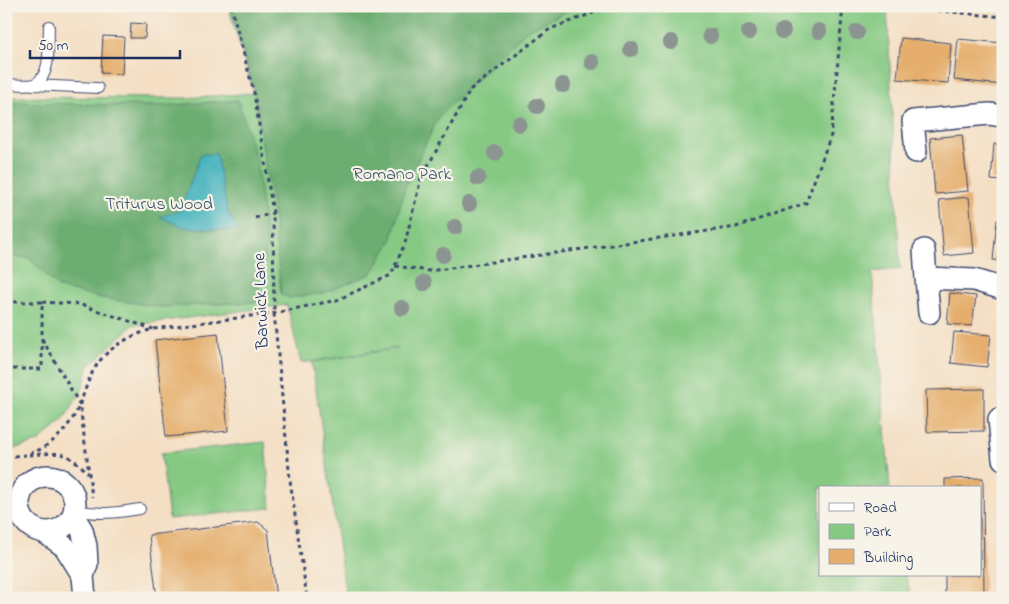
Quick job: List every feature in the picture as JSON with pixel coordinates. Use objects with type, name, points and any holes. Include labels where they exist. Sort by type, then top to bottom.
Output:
[{"type":"street","points":[[916,152],[913,121],[989,114],[1003,116]]},
{"type":"street","points":[[924,250],[929,313]]},
{"type":"street","points":[[926,278],[974,280],[1003,289]]},
{"type":"street","points":[[999,420],[1003,459]]},
{"type":"street","points":[[81,513],[56,531],[44,532],[32,529],[12,510],[23,488],[31,480],[41,476],[52,476],[63,480],[71,488],[81,513],[82,530],[86,546],[85,598]]},
{"type":"street","points":[[44,532],[65,547],[84,576]]},
{"type":"lane","points":[[32,85],[41,80],[46,72],[49,26]]},
{"type":"lane","points":[[6,84],[98,88]]},
{"type":"lane","points":[[81,513],[116,513],[140,509]]},
{"type":"path","name":"Barwick Lane","points":[[232,6],[254,93],[274,213],[274,313],[290,480],[307,598]]},
{"type":"path","points":[[25,455],[42,448],[65,430],[80,405],[93,371],[99,362],[124,340],[138,333],[153,329],[274,313],[337,300],[391,275],[405,244],[422,178],[471,89],[550,29],[612,6]]},
{"type":"path","points":[[395,266],[430,272],[736,228],[806,203],[831,135],[843,6]]},
{"type":"path","points":[[890,6],[1003,17]]},
{"type":"path","points":[[255,218],[274,213]]},
{"type":"path","points":[[6,302],[78,304],[153,329]]},
{"type":"path","points":[[6,369],[42,369],[42,302]]},
{"type":"path","points":[[42,339],[80,405],[88,473],[81,513]]},
{"type":"path","points":[[6,456],[65,454],[74,459],[88,473]]},
{"type":"green space","name":"Romano Park","points":[[228,6],[887,6],[900,269],[872,272],[890,486],[819,486],[819,576],[906,576],[911,598],[346,598],[312,362],[398,348],[301,363],[287,305],[133,325],[89,366],[81,392],[62,422],[38,442],[6,451],[6,97],[185,98],[254,93]]},
{"type":"green space","points":[[231,6],[577,6],[526,31],[439,116],[405,187],[391,242],[371,274],[324,293],[289,298],[281,294],[273,213],[254,93]]},
{"type":"green space","points":[[895,6],[953,6],[954,12]]},
{"type":"green space","name":"Triturus Wood","points":[[238,100],[256,158],[267,246],[257,302],[160,307],[102,298],[59,288],[29,258],[6,256],[6,102],[157,106]]},
{"type":"green space","points":[[265,442],[271,508],[169,519],[161,453]]},
{"type":"water","points":[[201,154],[216,154],[228,213],[239,231],[183,227],[160,217],[180,211]]},
{"type":"building","points":[[131,23],[146,24],[145,38],[130,38]]},
{"type":"building","points":[[103,36],[124,37],[122,74],[101,73]]},
{"type":"building","points":[[901,38],[951,43],[948,83],[897,79]]},
{"type":"building","points":[[958,39],[1003,43],[1003,85],[954,80]]},
{"type":"building","points":[[962,135],[968,191],[935,194],[930,138]]},
{"type":"building","points":[[994,144],[1003,145],[1003,181],[991,180]]},
{"type":"building","points":[[969,197],[974,253],[944,256],[939,200]]},
{"type":"building","points":[[997,220],[1003,221],[1003,261],[993,260]]},
{"type":"building","points":[[950,293],[976,296],[972,326],[947,324]]},
{"type":"building","points":[[954,332],[991,335],[987,367],[951,363]]},
{"type":"building","points":[[218,333],[228,431],[166,437],[155,340]]},
{"type":"building","points":[[984,389],[984,431],[927,432],[926,390]]},
{"type":"building","points":[[983,478],[984,598],[945,598],[945,576],[982,576],[982,486],[945,486],[945,479]]},
{"type":"building","points":[[258,522],[268,530],[276,598],[157,598],[149,535]]}]
